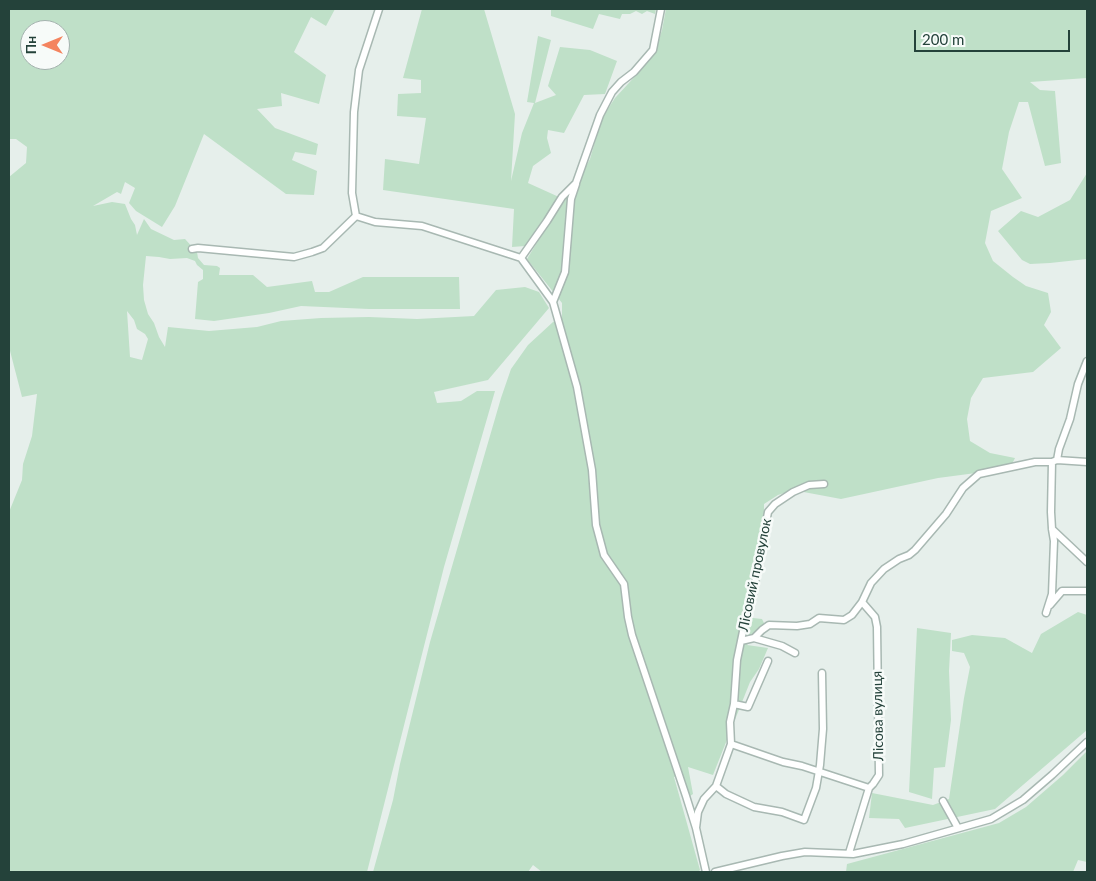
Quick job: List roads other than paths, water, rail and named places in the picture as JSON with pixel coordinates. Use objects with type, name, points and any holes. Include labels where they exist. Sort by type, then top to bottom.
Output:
[{"type":"street","points":[[356,216],[352,193],[354,112],[359,70],[379,9]]},
{"type":"street","points":[[553,302],[565,272],[571,199],[600,115],[612,92],[634,72],[653,50],[661,9]]},
{"type":"street","points":[[521,258],[562,197],[576,184]]},
{"type":"street","points":[[192,249],[294,257],[323,248],[356,216]]},
{"type":"street","points":[[356,216],[375,222],[422,226],[521,258],[553,302],[577,387],[592,470],[596,525],[604,555],[624,584],[632,635],[696,828],[706,872]]},
{"type":"street","points":[[1046,613],[1052,594],[1054,541],[1051,512],[1054,461],[1070,419],[1078,384],[1087,361]]},
{"type":"street","points":[[1054,461],[1087,462]]},
{"type":"street","name":"Лісовий провулок","points":[[795,653],[782,646],[754,638],[769,625],[797,626],[810,624],[819,618],[844,620],[852,615],[862,602],[871,583],[884,569],[915,550],[946,514],[963,488],[979,474],[1035,462],[1054,461]]},
{"type":"street","name":"Лісовий провулок","points":[[734,704],[737,660],[747,612],[752,599],[768,512],[775,504],[793,492],[809,485],[824,484]]},
{"type":"street","points":[[1052,529],[1087,562]]},
{"type":"street","points":[[1049,606],[1062,591],[1087,591]]},
{"type":"street","name":"Лісова вулиця","points":[[849,854],[869,788],[879,775],[877,626],[875,617],[862,602]]},
{"type":"street","points":[[741,642],[754,638]]},
{"type":"street","points":[[696,828],[698,812],[704,799],[716,786],[732,744],[730,722],[734,704],[748,707],[768,661]]},
{"type":"street","points":[[716,786],[726,794],[754,807],[782,812],[804,820],[816,788],[819,772],[823,729],[822,673]]},
{"type":"street","points":[[715,872],[804,852],[853,854],[916,840],[991,818],[1023,800],[1087,742]]},
{"type":"street","points":[[732,744],[783,762],[802,766],[869,788]]},
{"type":"street","points":[[943,801],[958,828]]}]
